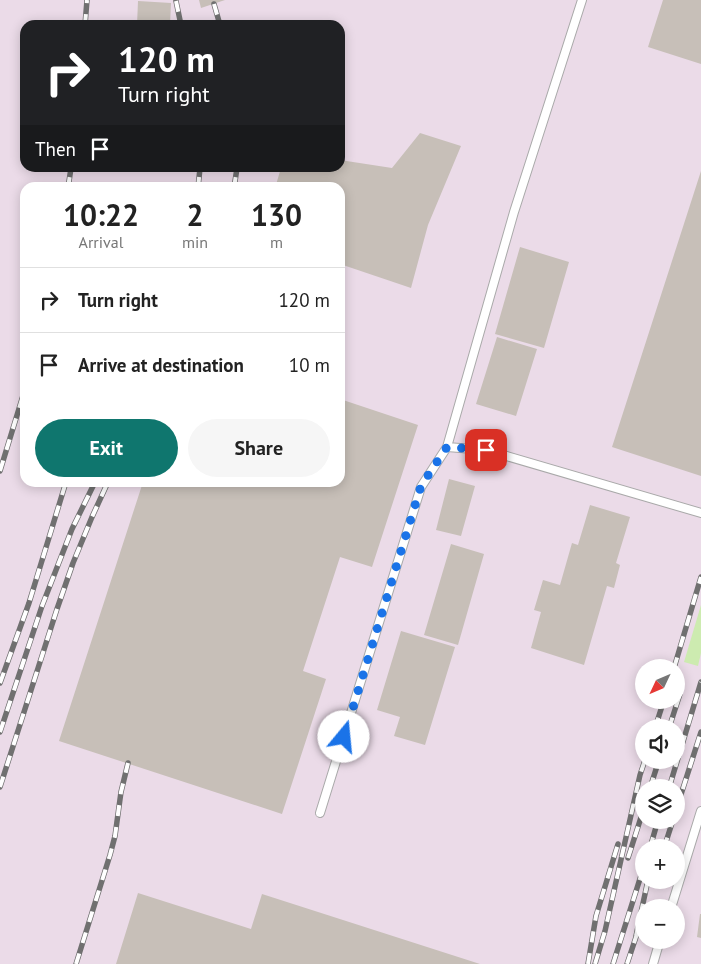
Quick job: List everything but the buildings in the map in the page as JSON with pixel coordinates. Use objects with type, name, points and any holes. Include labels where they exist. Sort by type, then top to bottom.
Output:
[{"type":"lane","points":[[320,812],[421,486],[447,447],[514,212],[582,0]]},
{"type":"lane","points":[[447,447],[486,450],[701,513]]},
{"type":"lane","points":[[673,899],[701,811]]},
{"type":"lane","points":[[653,964],[657,949]]},
{"type":"shaded area","points":[[0,0],[701,0],[701,964],[0,964]]},
{"type":"green space","points":[[701,605],[701,653],[698,666],[685,662]]},
{"type":"railway","points":[[85,20],[87,0]]},
{"type":"railway","points":[[176,1],[180,20]]},
{"type":"railway","points":[[214,4],[219,20]]},
{"type":"railway","points":[[69,182],[70,172]]},
{"type":"railway","points":[[199,182],[200,172]]},
{"type":"railway","points":[[235,182],[236,172]]},
{"type":"railway","points":[[0,471],[20,405]]},
{"type":"railway","points":[[0,683],[29,603],[64,487]]},
{"type":"railway","points":[[0,732],[42,606],[72,529],[93,487]]},
{"type":"railway","points":[[0,787],[73,563],[106,487]]},
{"type":"railway","points":[[677,659],[701,577]]},
{"type":"railway","points":[[672,779],[701,682]]},
{"type":"railway","points":[[658,719],[661,709]]},
{"type":"railway","points":[[672,719],[675,709]]},
{"type":"railway","points":[[685,782],[701,732]]},
{"type":"railway","points":[[76,964],[115,836],[121,792],[128,763]]},
{"type":"railway","points":[[595,964],[605,931],[642,769]]},
{"type":"railway","points":[[653,779],[656,769]]},
{"type":"railway","points":[[628,858],[637,829]]},
{"type":"railway","points":[[653,839],[655,829]]},
{"type":"railway","points":[[667,839],[670,829]]},
{"type":"railway","points":[[588,964],[596,916],[618,844]]},
{"type":"railway","points":[[613,964],[637,889]]},
{"type":"railway","points":[[644,899],[646,889]]},
{"type":"railway","points":[[627,964],[635,940]]},
{"type":"route","points":[[344,737],[421,486],[447,447],[486,450]]}]
